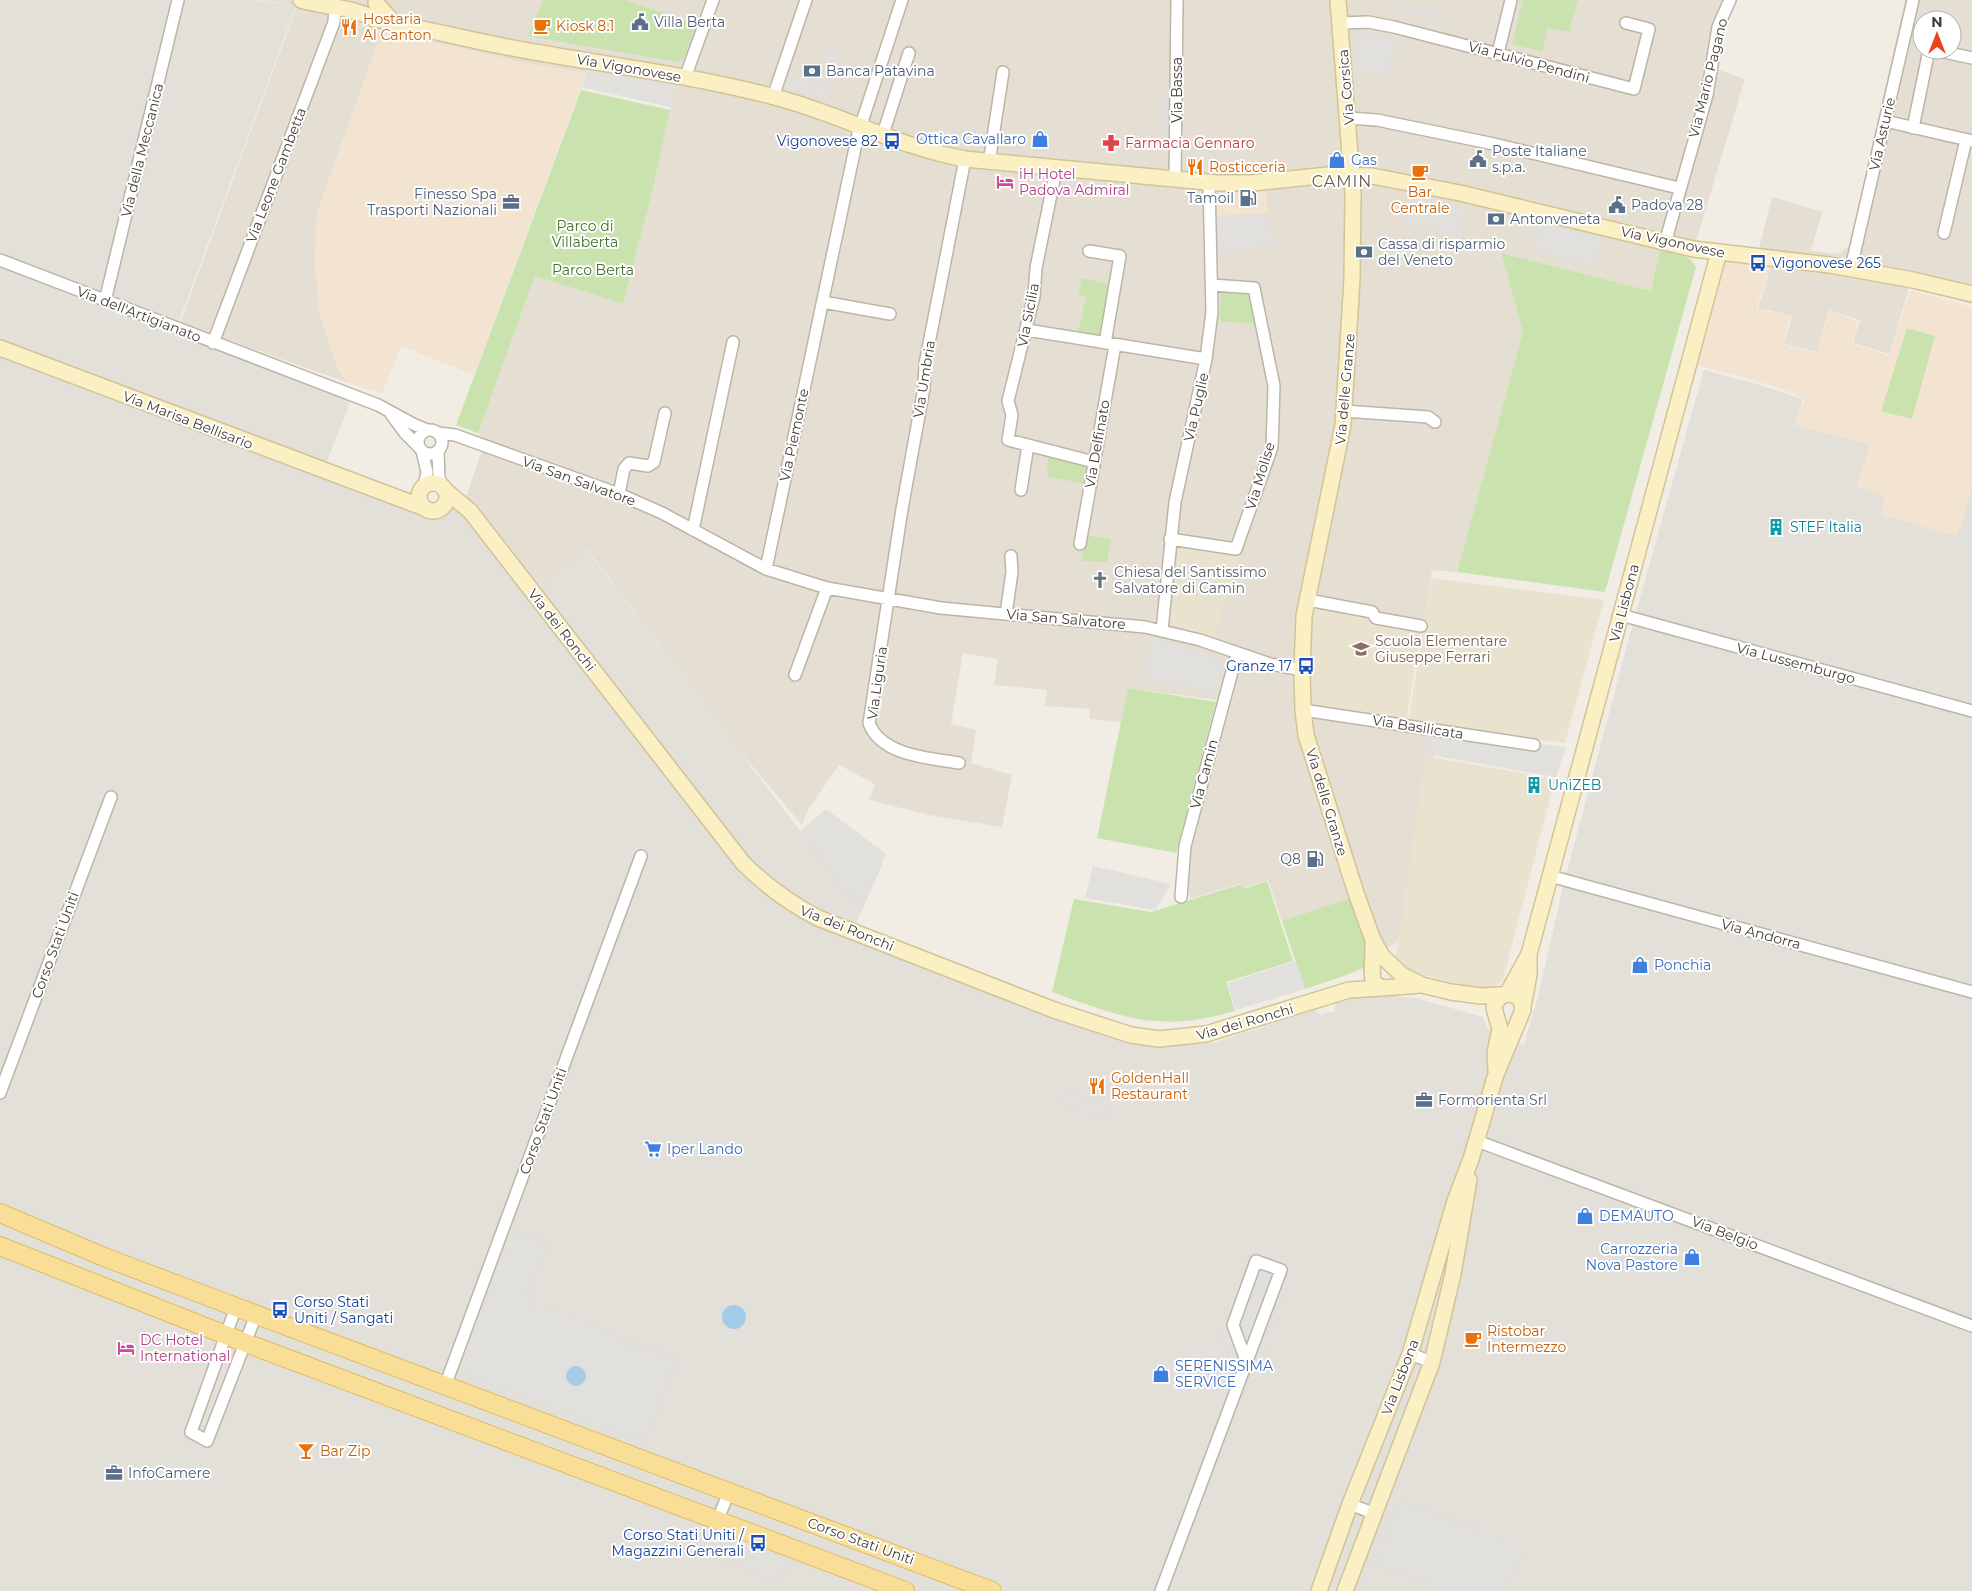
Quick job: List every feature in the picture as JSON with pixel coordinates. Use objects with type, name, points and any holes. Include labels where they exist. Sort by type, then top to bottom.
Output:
[{"type":"main road","name":"Corso Stati Uniti","points":[[0,1212],[104,1257],[236,1308],[992,1591]]},
{"type":"main road","points":[[0,1246],[226,1336],[718,1519],[905,1591]]},
{"type":"street","name":"Via della Meccanica","points":[[105,300],[178,0]]},
{"type":"street","name":"Via Vigonovese","points":[[301,0],[335,7],[367,4],[394,22],[530,52],[685,78],[773,97],[860,125],[925,150],[965,159],[1056,170],[1209,183],[1252,183],[1352,174],[1391,179],[1460,193],[1665,242],[1719,252],[1851,268],[1972,294]]},
{"type":"street","points":[[685,78],[713,0]]},
{"type":"street","points":[[773,97],[806,0]]},
{"type":"street","points":[[860,125],[902,0]]},
{"type":"street","name":"Via Bassa","points":[[1175,179],[1177,0]]},
{"type":"street","name":"Via Corsica","points":[[1338,0],[1352,174]]},
{"type":"street","points":[[1498,53],[1511,0]]},
{"type":"street","name":"Via Mario Pagano","points":[[1665,242],[1707,95],[1718,27],[1730,0]]},
{"type":"street","name":"Via Asturie","points":[[1851,268],[1913,0]]},
{"type":"street","name":"Via Leone Gambetta","points":[[213,343],[334,22],[335,7]]},
{"type":"street","name":"Via Fulvio Pendini","points":[[1340,22],[1377,23],[1634,89],[1649,29],[1626,23]]},
{"type":"street","points":[[882,134],[909,53]]},
{"type":"street","points":[[1913,128],[1927,60]]},
{"type":"street","points":[[989,163],[1003,72]]},
{"type":"street","points":[[1348,118],[1377,120],[1494,144],[1679,188]]},
{"type":"street","points":[[1885,121],[1969,140],[1944,233]]},
{"type":"street","name":"Via Piemonte","points":[[766,568],[860,125]]},
{"type":"street","name":"Via Umbria","points":[[890,600],[902,509],[924,388],[925,364],[965,159]]},
{"type":"street","name":"Via Sicilia","points":[[1056,170],[1026,330],[1008,401],[1012,415],[1008,440],[1094,462]]},
{"type":"street","name":"Via delle Granze","points":[[1352,174],[1352,279],[1344,411],[1339,452],[1304,616],[1303,710],[1313,760],[1373,940],[1393,967],[1422,985]]},
{"type":"street","name":"Via Puglie","points":[[1162,630],[1175,502],[1206,359],[1212,312],[1209,183]]},
{"type":"street","name":"Via Delfinato","points":[[1080,544],[1094,462],[1120,256],[1089,251]]},
{"type":"street","name":"Via Lisbona","points":[[1319,1591],[1350,1504],[1410,1354],[1455,1201],[1477,1141],[1496,1074],[1522,1012],[1529,975],[1529,954],[1719,252]]},
{"type":"street","name":"Via dell'Artigianato","points":[[0,260],[278,368]]},
{"type":"street","name":"Via Molise","points":[[1170,539],[1236,549],[1272,447],[1274,386],[1254,288],[1212,285]]},
{"type":"street","points":[[822,302],[890,314]]},
{"type":"street","points":[[1026,330],[1206,359]]},
{"type":"street","points":[[693,530],[732,342]]},
{"type":"street","name":"Via Marisa Bellisario","points":[[0,348],[422,507]]},
{"type":"street","name":"Via San Salvatore","points":[[278,368],[378,405],[391,414],[433,431],[455,435],[620,494],[766,568],[827,588],[941,608],[1132,625],[1162,630],[1289,669],[1302,670]]},
{"type":"street","points":[[1344,411],[1428,417],[1435,422]]},
{"type":"street","name":"Via San Salvatore","points":[[391,414],[420,449]]},
{"type":"street","points":[[620,494],[624,469],[629,463],[648,466],[654,462],[665,414]]},
{"type":"street","points":[[438,511],[446,502],[444,489],[439,478],[442,440],[433,431],[419,436],[420,449],[427,472],[418,496],[422,507],[430,512],[438,511],[460,514],[476,520]]},
{"type":"street","points":[[420,449],[428,454],[440,448],[448,441],[462,439]]},
{"type":"street","points":[[1021,490],[1028,445]]},
{"type":"street","points":[[422,487],[431,483],[444,489]]},
{"type":"street","name":"Via Marisa Bellisario","points":[[376,490],[422,487]]},
{"type":"street","name":"Via dei Ronchi","points":[[444,489],[462,502],[715,828],[761,881],[788,903],[818,918],[1046,1007],[1131,1036],[1174,1039],[1206,1034],[1349,990],[1385,987]]},
{"type":"street","points":[[1006,614],[1015,558]]},
{"type":"street","points":[[795,675],[827,588]]},
{"type":"street","name":"Via Liguria","points":[[890,600],[869,723],[872,732],[891,747],[918,756],[959,763]]},
{"type":"street","points":[[1308,600],[1372,612],[1376,618],[1421,626]]},
{"type":"street","name":"Via Lussemburgo","points":[[1621,615],[1972,711]]},
{"type":"street","name":"Via Camin","points":[[1181,897],[1185,846],[1237,653]]},
{"type":"street","name":"Via Basilicata","points":[[1303,710],[1534,745]]},
{"type":"street","name":"Corso Stati Uniti","points":[[0,1093],[111,797]]},
{"type":"street","name":"Corso Stati Uniti","points":[[445,1386],[641,856]]},
{"type":"street","name":"Via Andorra","points":[[1550,876],[1972,992]]},
{"type":"street","name":"Via delle Granze","points":[[1372,970],[1373,940]]},
{"type":"street","name":"Via Lisbona","points":[[1496,1074],[1495,1053],[1500,1029],[1495,1003],[1505,994],[1529,954]]},
{"type":"street","points":[[1378,964],[1393,967],[1395,981],[1385,987],[1374,983],[1372,970],[1378,964]]},
{"type":"street","name":"Via dei Ronchi","points":[[1349,990],[1372,970]]},
{"type":"street","name":"Via delle Granze","points":[[1385,987],[1422,985],[1451,992],[1481,996],[1505,994]]},
{"type":"street","name":"Via delle Granze","points":[[1451,992],[1496,1016]]},
{"type":"street","points":[[1496,1016],[1509,1023],[1522,1012],[1518,996],[1505,994]]},
{"type":"street","name":"Via Belgio","points":[[1477,1141],[1972,1326]]},
{"type":"street","name":"Via Lisbona","points":[[1345,1591],[1432,1362],[1453,1274],[1465,1211],[1471,1159]]},
{"type":"street","points":[[1161,1591],[1247,1363],[1282,1270],[1256,1261],[1232,1325],[1247,1363]]},
{"type":"street","points":[[236,1308],[191,1432],[207,1441],[256,1315]]},
{"type":"street","points":[[1410,1354],[1432,1362]]},
{"type":"street","points":[[718,1519],[729,1492]]},
{"type":"street","points":[[1350,1504],[1375,1514]]},
{"type":"shaded area","points":[[0,0],[256,0],[296,6],[178,324],[345,393],[349,405],[325,466],[401,494],[422,498],[446,507],[453,506],[468,516],[526,595],[585,548],[804,836],[826,820],[883,863],[850,937],[1160,1045],[1212,1043],[1315,1010],[1320,1015],[1334,1011],[1336,1003],[1356,998],[1394,996],[1415,998],[1483,1017],[1488,1030],[1524,1045],[1538,997],[1564,883],[1633,623],[1704,370],[1803,399],[1795,425],[1870,445],[1856,486],[1885,498],[1881,515],[1957,536],[1972,487],[1972,1591],[0,1591]]},
{"type":"shaded area","points":[[262,0],[1735,0],[1725,20],[1719,70],[1745,79],[1696,242],[1690,249],[1660,249],[1651,291],[1501,253],[1523,332],[1457,572],[1432,570],[1423,629],[1307,708],[1432,724],[1434,756],[1407,936],[1372,958],[1351,899],[1282,921],[1268,880],[1244,888],[1242,883],[1190,899],[1185,855],[1211,743],[1216,700],[1128,688],[1121,722],[1090,719],[1089,709],[1045,706],[1047,690],[994,685],[998,659],[963,653],[951,724],[976,730],[971,763],[1012,775],[1002,827],[929,815],[869,800],[875,784],[839,765],[808,810],[802,825],[738,749],[586,548],[526,595],[462,509],[485,441],[478,433],[535,276],[623,304],[652,193],[675,85],[588,69],[586,73],[526,63],[382,31],[317,213],[315,263],[330,347],[340,373],[349,383],[180,323],[297,6]]},
{"type":"shaded area","points":[[1905,0],[1972,0],[1972,304],[1909,287],[1890,354],[1853,343],[1860,320],[1829,310],[1817,352],[1784,344],[1792,316],[1758,308],[1774,256],[1760,254],[1760,244],[1772,197],[1822,212],[1811,251],[1839,254],[1849,246]]},
{"type":"shaded area","points":[[1401,3],[1446,14],[1444,21],[1399,10]]},
{"type":"shaded area","points":[[382,31],[526,63],[586,73],[474,375],[401,346],[382,394],[349,383],[340,373],[319,314],[315,263],[317,213]]},
{"type":"shaded area","points":[[1372,32],[1397,39],[1388,77],[1358,72],[1355,45],[1358,38]]},
{"type":"shaded area","points":[[829,46],[842,50],[825,100],[783,86],[788,72],[824,84],[829,68],[823,65]]},
{"type":"shaded area","points":[[588,69],[675,85],[670,107],[582,87]]},
{"type":"shaded area","points":[[1164,91],[1171,91],[1170,144],[1163,144]]},
{"type":"shaded area","points":[[1266,191],[1268,213],[1216,216],[1216,198],[1219,194]]},
{"type":"shaded area","points":[[1409,197],[1466,209],[1461,236],[1403,224]]},
{"type":"shaded area","points":[[1268,213],[1275,246],[1218,253],[1216,216]]},
{"type":"shaded area","points":[[1540,222],[1602,238],[1595,267],[1533,251]]},
{"type":"shaded area","points":[[1720,258],[1771,263],[1756,309],[1790,316],[1783,345],[1817,353],[1830,311],[1858,321],[1852,344],[1890,356],[1910,290],[1972,307],[1972,486],[1957,536],[1881,515],[1856,486],[1795,425],[1805,398],[1774,386],[1693,364]]},
{"type":"shaded area","points":[[1368,416],[1419,421],[1419,427],[1368,423]]},
{"type":"shaded area","points":[[1173,547],[1240,550],[1214,640],[1165,625]]},
{"type":"shaded area","points":[[1431,578],[1604,600],[1565,743],[1408,723]]},
{"type":"shaded area","name":"Scuola Elementare Giuseppe Ferrari","points":[[1309,602],[1421,628],[1406,722],[1309,711]]},
{"type":"shaded area","points":[[1150,638],[1182,646],[1220,659],[1225,666],[1216,692],[1146,680]]},
{"type":"shaded area","points":[[1429,728],[1566,747],[1556,777],[1425,754]]},
{"type":"shaded area","points":[[1425,756],[1555,779],[1503,980],[1497,985],[1480,989],[1404,970],[1395,963]]},
{"type":"shaded area","points":[[826,809],[886,854],[865,902],[851,897],[800,831]]},
{"type":"shaded area","points":[[1093,866],[1171,884],[1155,910],[1085,898]]},
{"type":"shaded area","points":[[1296,961],[1305,989],[1236,1010],[1227,983]]},
{"type":"shaded area","points":[[1065,1090],[1109,1104],[1105,1118],[1061,1103]]},
{"type":"shaded area","points":[[514,1231],[547,1243],[525,1301],[623,1338],[622,1342],[630,1346],[632,1342],[677,1359],[644,1444],[458,1373],[510,1236],[512,1236]]},
{"type":"shaded area","points":[[1249,1263],[1290,1279],[1255,1372],[1237,1365],[1221,1333]]},
{"type":"shaded area","points":[[1399,1500],[1523,1547],[1506,1591],[1430,1591],[1432,1586],[1374,1564]]},
{"type":"shaded area","points":[[726,1541],[786,1563],[779,1582],[719,1559]]},
{"type":"green space","points":[[543,0],[625,0],[696,24],[685,57],[678,62],[528,36]]},
{"type":"green space","points":[[1523,0],[1578,0],[1569,32],[1548,27],[1542,52],[1512,44]]},
{"type":"green space","name":"Parco di Villaberta","points":[[581,90],[670,110],[652,193],[623,304],[535,276],[478,433],[456,425]]},
{"type":"green space","points":[[1660,249],[1685,256],[1696,267],[1605,592],[1457,572],[1523,332],[1501,253],[1651,291]]},
{"type":"green space","points":[[1082,278],[1109,284],[1100,336],[1078,331],[1086,297],[1078,295]]},
{"type":"green space","points":[[1221,292],[1249,295],[1255,324],[1220,321]]},
{"type":"green space","points":[[1907,328],[1935,336],[1912,419],[1881,411]]},
{"type":"green space","points":[[1048,457],[1086,467],[1084,484],[1047,476]]},
{"type":"green space","points":[[1086,535],[1111,539],[1107,562],[1081,561]]},
{"type":"green space","points":[[1128,688],[1216,702],[1176,853],[1097,838]]},
{"type":"green space","points":[[1267,881],[1293,961],[1226,982],[1235,1011],[1209,1018],[1185,1021],[1163,1022],[1142,1020],[1100,1009],[1052,992],[1074,899],[1151,912],[1242,884],[1244,889]]},
{"type":"green space","points":[[1351,898],[1372,958],[1368,966],[1305,989],[1282,921]]},
{"type":"water","points":[[734,1305],[739,1306],[745,1312],[745,1322],[739,1328],[734,1329],[729,1328],[723,1322],[722,1317],[723,1312],[729,1306]]},
{"type":"water","points":[[576,1366],[583,1369],[586,1376],[583,1383],[576,1386],[569,1383],[566,1376],[569,1369]]},
{"type":"place","name":"Villa Berta","points":[[640,22]]},
{"type":"place","name":"Kiosk 8.1","points":[[542,26]]},
{"type":"place","name":"Hostaria Al Canton","points":[[349,27]]},
{"type":"place","name":"Banca Patavina","points":[[812,71]]},
{"type":"place","name":"Ottica Cavallaro","points":[[1040,139]]},
{"type":"place","name":"Vigonovese 82","points":[[892,141]]},
{"type":"place","name":"Farmacia Gennaro","points":[[1111,143]]},
{"type":"place","name":"Poste Italiane s.p.a.","points":[[1478,159]]},
{"type":"place","name":"Gas","points":[[1337,160]]},
{"type":"place","name":"Rosticceria","points":[[1195,167]]},
{"type":"place","name":"Bar Centrale","points":[[1420,172]]},
{"type":"place","name":"iH Hotel Padova Admiral","points":[[1005,182]]},
{"type":"place","name":"Tamoil","points":[[1248,198]]},
{"type":"place","name":"Finesso Spa Trasporti Nazionali","points":[[511,202]]},
{"type":"place","name":"Padova 28","points":[[1617,205]]},
{"type":"place","name":"Antonveneta","points":[[1496,219]]},
{"type":"place","name":"Cassa di risparmio del Veneto","points":[[1364,252]]},
{"type":"place","name":"Vigonovese 265","points":[[1758,263]]},
{"type":"place","name":"STEF Italia","points":[[1776,527]]},
{"type":"place","name":"Chiesa del Santissimo Salvatore di Camin","points":[[1100,580]]},
{"type":"place","name":"Scuola Elementare Giuseppe Ferrari","points":[[1361,649]]},
{"type":"place","name":"Granze 17","points":[[1306,666]]},
{"type":"place","name":"UniZEB","points":[[1534,785]]},
{"type":"place","name":"Q8","points":[[1315,859]]},
{"type":"place","name":"Ponchia","points":[[1640,965]]},
{"type":"place","name":"GoldenHall Restaurant","points":[[1097,1086]]},
{"type":"place","name":"Formorienta Srl","points":[[1424,1100]]},
{"type":"place","name":"Iper Lando","points":[[653,1149]]},
{"type":"place","name":"DEMAUTO","points":[[1585,1216]]},
{"type":"place","name":"Carrozzeria Nova Pastore","points":[[1692,1257]]},
{"type":"place","name":"Corso Stati Uniti / Sangati","points":[[280,1310]]},
{"type":"place","name":"Ristobar Intermezzo","points":[[1473,1339]]},
{"type":"place","name":"DC Hotel International","points":[[126,1348]]},
{"type":"place","name":"SERENISSIMA SERVICE","points":[[1161,1374]]},
{"type":"place","name":"Bar Zip","points":[[306,1451]]},
{"type":"place","name":"InfoCamere","points":[[114,1473]]},
{"type":"place","name":"Corso Stati Uniti / Magazzini Generali","points":[[758,1543]]},
{"type":"district","name":"CAMIN","points":[[1342,181]]},
{"type":"park label","name":"Parco Berta","points":[[593,270]]}]
